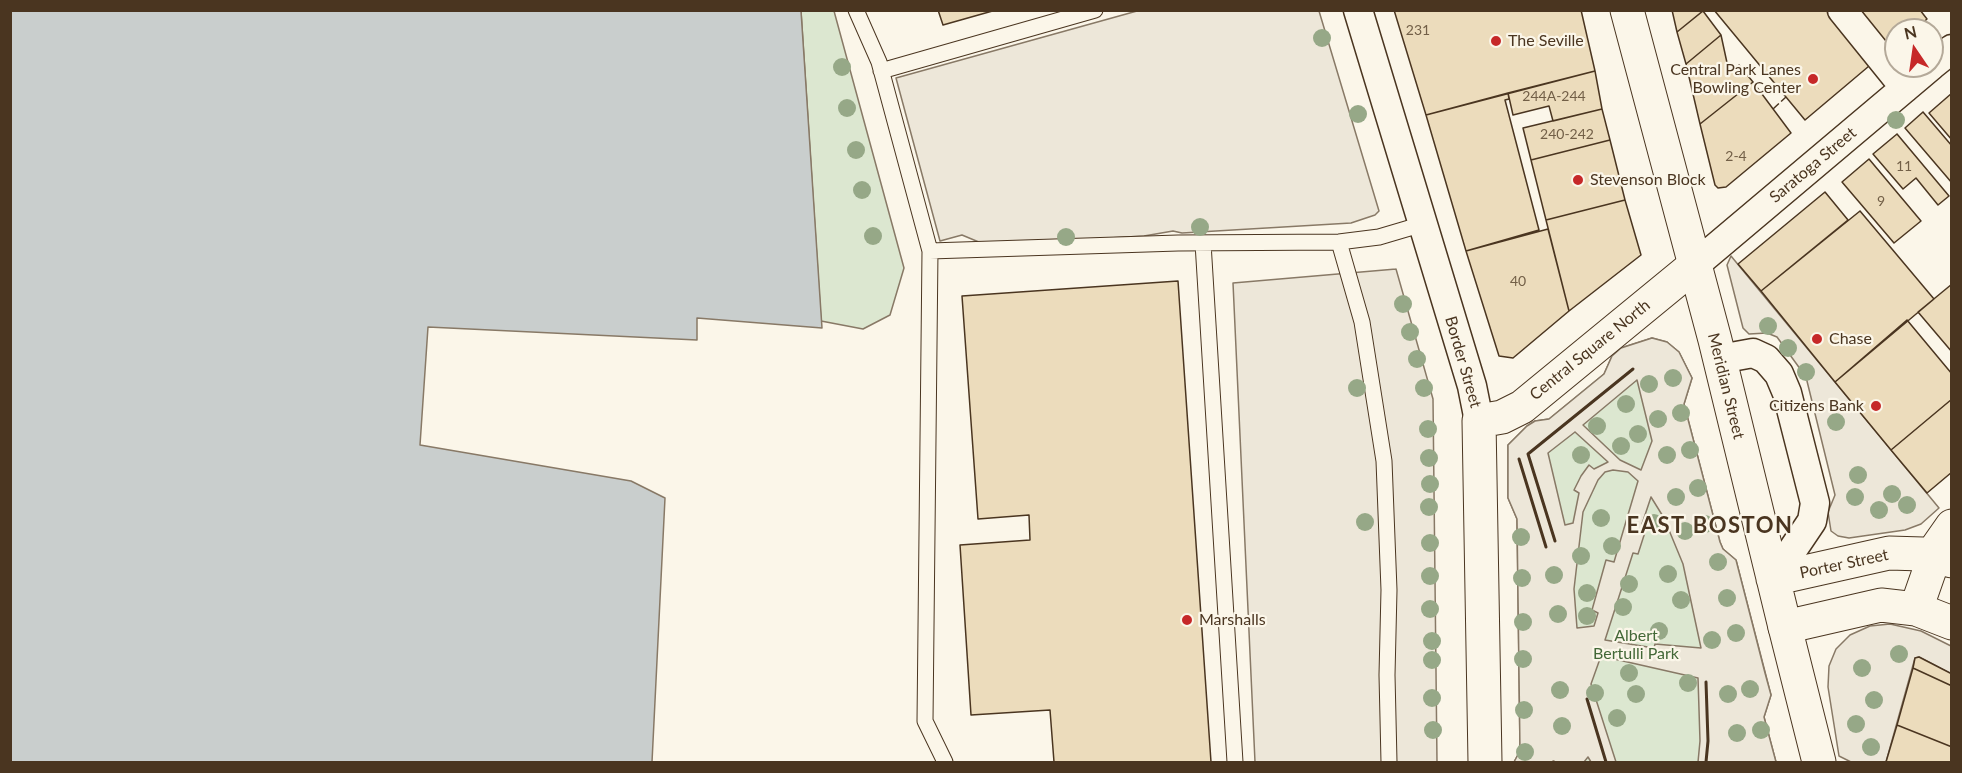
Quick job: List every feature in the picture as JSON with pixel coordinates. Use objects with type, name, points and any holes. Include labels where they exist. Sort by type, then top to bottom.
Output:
[{"type":"main road","name":"Meridian Street","points":[[1628,10],[1720,359],[1819,762]]},
{"type":"main road","name":"Central Square North","points":[[1479,421],[1502,417],[1522,407],[1695,265]]},
{"type":"main road","name":"Border Street","points":[[1479,421],[1485,762]]},
{"type":"main road","points":[[1916,609],[1943,558],[1952,526]]},
{"type":"main road","name":"Porter Street","points":[[1773,579],[1889,553],[1943,558]]},
{"type":"main road","points":[[1785,627],[1869,607],[1894,605],[1916,609],[1952,623]]},
{"type":"street","name":"Border Street","points":[[1358,10],[1475,395],[1479,421]]},
{"type":"street","points":[[1842,10],[1905,88]]},
{"type":"street","name":"Saratoga Street","points":[[1695,265],[1917,78]]},
{"type":"street","points":[[1720,359],[1753,353],[1766,359],[1779,374],[1787,393],[1815,503],[1812,520],[1773,579]]},
{"type":"lane","points":[[856,10],[881,70],[930,251],[925,721],[945,762]]},
{"type":"lane","points":[[881,70],[1095,10]]},
{"type":"lane","points":[[930,251],[1203,243],[1339,242],[1379,237],[1423,224]]},
{"type":"lane","points":[[1339,242],[1362,322],[1384,460],[1389,590],[1387,675],[1389,762]]},
{"type":"lane","points":[[1203,243],[1235,762]]},
{"type":"green space","points":[[801,11],[834,11],[904,268],[890,315],[863,329],[821,321]]},
{"type":"green space","name":"Albert Bertulli Park","points":[[1652,338],[1667,342],[1679,352],[1692,378],[1684,404],[1720,542],[1723,549],[1736,560],[1771,695],[1764,717],[1776,762],[1514,762],[1520,751],[1517,519],[1508,498],[1508,445],[1527,426],[1535,421],[1549,419],[1604,374],[1612,356],[1621,348]]},
{"type":"shaded area","points":[[10,11],[801,11],[822,328],[697,318],[697,340],[428,327],[420,445],[631,481],[665,498],[652,762],[11,762]]},
{"type":"shaded area","points":[[1137,11],[1319,11],[1379,211],[1375,215],[1351,223],[1182,233],[1173,231],[1144,236],[986,245],[962,235],[940,241],[896,78]]},
{"type":"shaded area","points":[[1731,256],[1939,508],[1921,524],[1905,530],[1849,538],[1838,536],[1831,531],[1828,512],[1835,495],[1806,377],[1777,337],[1767,333],[1749,334],[1743,328],[1727,265]]},
{"type":"shaded area","points":[[1396,269],[1433,399],[1437,762],[1255,762],[1233,283]]},
{"type":"shaded area","name":"Albert Bertulli Park","points":[[1652,338],[1667,342],[1679,352],[1692,378],[1684,404],[1720,542],[1723,549],[1736,560],[1771,695],[1764,717],[1776,762],[1698,762],[1700,741],[1698,678],[1601,656],[1591,684],[1616,762],[1591,762],[1588,757],[1584,762],[1514,762],[1520,751],[1517,519],[1508,498],[1508,445],[1527,426],[1535,421],[1549,419],[1604,374],[1612,356],[1621,348]],"holes":[[[1637,380],[1652,441],[1641,470],[1620,460],[1583,425]],[[1575,432],[1608,462],[1594,469],[1589,465],[1581,476],[1574,490],[1579,493],[1573,523],[1565,525],[1548,453]],[[1613,470],[1628,472],[1638,481],[1614,562],[1606,560],[1592,610],[1598,613],[1594,626],[1577,628],[1574,589],[1583,512],[1598,480],[1605,472]],[[1651,497],[1664,518],[1683,564],[1701,648],[1655,644],[1654,648],[1605,640],[1633,553],[1638,554],[1647,526],[1642,524]]]},
{"type":"shaded area","points":[[1890,624],[1921,631],[1951,646],[1951,674],[1919,657],[1915,658],[1886,762],[1851,762],[1839,756],[1828,687],[1829,666],[1836,649],[1850,635],[1870,626]]},
{"type":"building","points":[[938,10],[996,10],[943,25]]},
{"type":"building","name":"The Seville","points":[[1394,10],[1581,10],[1595,71],[1426,115]]},
{"type":"building","points":[[1672,10],[1704,10],[1677,32]]},
{"type":"building","name":"Central Park Lanes Bowling Center","points":[[1714,10],[1832,10],[1875,61],[1805,120]]},
{"type":"building","points":[[1856,10],[1920,10],[1926,18],[1884,18],[1884,44]]},
{"type":"building","points":[[1703,11],[1721,35],[1686,64],[1677,32]]},
{"type":"building","points":[[1721,35],[1729,72],[1739,65],[1753,82],[1700,124],[1686,64]]},
{"type":"building","points":[[1595,71],[1602,109],[1553,121],[1549,106],[1513,115],[1508,93]]},
{"type":"building","points":[[1753,82],[1791,133],[1726,187],[1718,188],[1715,185],[1700,124]]},
{"type":"building","points":[[1508,93],[1509,99],[1505,100],[1539,230],[1466,251],[1426,115]]},
{"type":"building","points":[[1952,93],[1952,140],[1929,113]]},
{"type":"building","points":[[1602,109],[1610,140],[1531,160],[1523,128]]},
{"type":"building","points":[[1923,112],[1952,146],[1952,183],[1905,128]]},
{"type":"building","points":[[1897,134],[1949,196],[1938,205],[1916,178],[1903,189],[1873,154]]},
{"type":"building","name":"Stevenson Block","points":[[1610,140],[1625,200],[1546,220],[1531,160]]},
{"type":"building","points":[[1869,159],[1921,221],[1894,243],[1842,182]]},
{"type":"building","points":[[1825,192],[1848,220],[1761,291],[1738,264]]},
{"type":"building","points":[[1625,200],[1641,255],[1569,311],[1546,220]]},
{"type":"building","points":[[1860,211],[1934,299],[1835,382],[1761,291]]},
{"type":"building","points":[[1548,229],[1569,311],[1513,358],[1499,356],[1466,251]]},
{"type":"building","points":[[1178,281],[1211,762],[1054,762],[1050,710],[971,715],[960,545],[1030,540],[1029,515],[978,519],[962,296]]},
{"type":"building","points":[[1952,284],[1952,352],[1918,312]]},
{"type":"building","points":[[1907,320],[1952,374],[1952,399],[1891,450],[1835,382]]},
{"type":"building","points":[[1952,399],[1952,472],[1927,493],[1891,450]]},
{"type":"building","points":[[1919,657],[1952,674],[1952,686],[1913,668],[1915,658]]},
{"type":"building","points":[[1913,668],[1952,686],[1952,747],[1897,725]]},
{"type":"building","points":[[1897,725],[1952,747],[1952,762],[1886,762]]},
{"type":"fence","points":[[1773,109],[1786,97]]},
{"type":"wall","points":[[1555,541],[1528,454],[1633,369]]},
{"type":"wall","points":[[1519,459],[1546,547]]},
{"type":"wall","points":[[1706,682],[1708,741],[1706,762]]},
{"type":"wall","points":[[1587,699],[1606,762]]},
{"type":"place","name":"The Seville","points":[[1496,41]]},
{"type":"place","name":"Central Park Lanes Bowling Center","points":[[1813,79]]},
{"type":"place","name":"Stevenson Block","points":[[1578,180]]},
{"type":"place","name":"Chase","points":[[1817,339]]},
{"type":"place","name":"Citizens Bank","points":[[1876,406]]},
{"type":"place","name":"Marshalls","points":[[1187,620]]},
{"type":"district","name":"EAST BOSTON","points":[[1710,526]]}]
